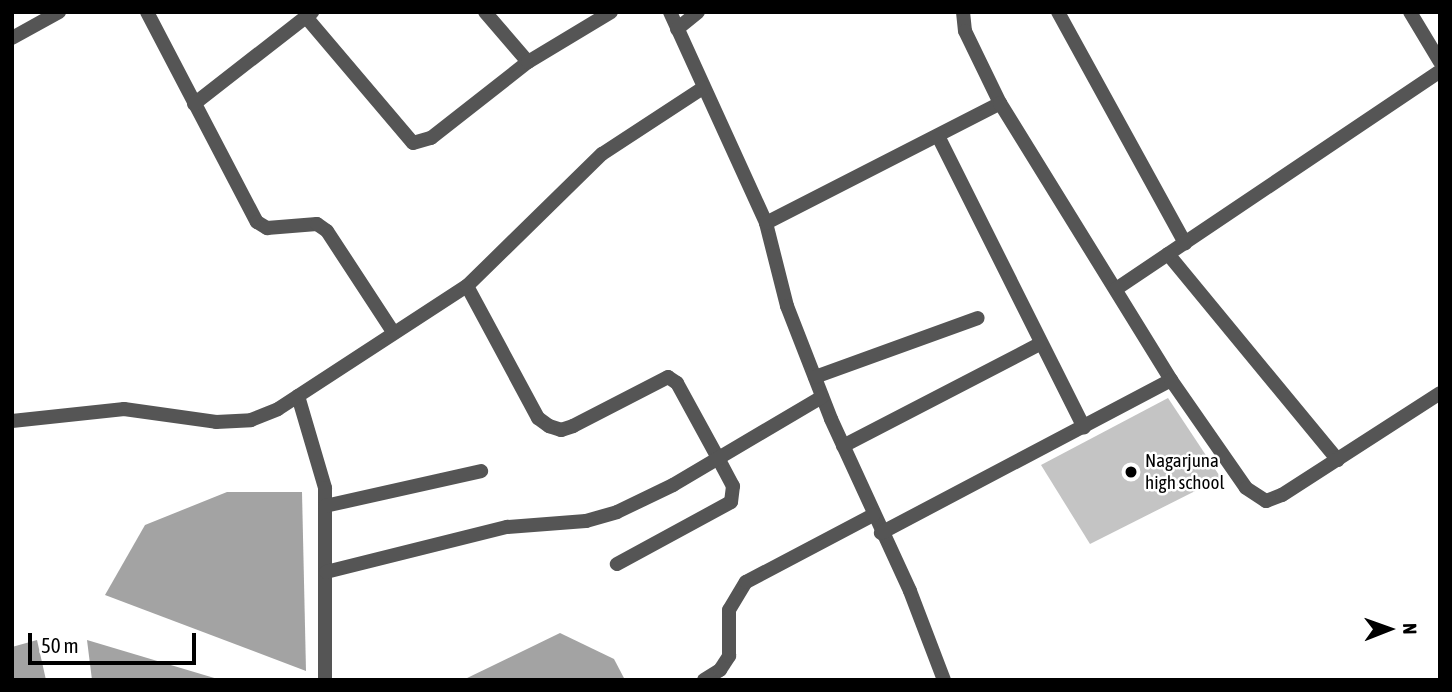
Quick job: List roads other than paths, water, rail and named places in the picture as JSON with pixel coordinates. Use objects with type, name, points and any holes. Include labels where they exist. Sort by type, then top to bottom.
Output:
[{"type":"street","points":[[12,38],[59,12]]},
{"type":"street","points":[[146,12],[257,222],[267,228],[317,224],[327,232],[393,332]]},
{"type":"street","points":[[485,12],[528,62]]},
{"type":"street","points":[[194,104],[309,14],[412,142],[431,138],[528,62],[611,12]]},
{"type":"street","points":[[670,12],[766,223],[787,306],[822,397],[873,516],[910,591],[944,680]]},
{"type":"street","points":[[677,29],[698,12]]},
{"type":"street","points":[[963,12],[965,32],[1000,103],[1171,380],[1255,497],[1266,501],[1282,495],[1440,393]]},
{"type":"street","points":[[1058,12],[1185,243]]},
{"type":"street","points":[[1410,12],[1440,62]]},
{"type":"street","points":[[1116,289],[1440,71]]},
{"type":"street","points":[[12,421],[124,410],[203,421],[251,420],[298,396],[467,286],[602,154],[704,88]]},
{"type":"street","points":[[766,223],[1000,103]]},
{"type":"street","points":[[938,135],[1040,344],[1084,427]]},
{"type":"street","points":[[1168,254],[1338,460]]},
{"type":"street","points":[[467,286],[543,422],[561,430],[573,426],[668,377],[677,383],[719,458],[733,486],[731,502],[617,564]]},
{"type":"street","points":[[815,377],[978,318]]},
{"type":"street","points":[[843,446],[1040,344]]},
{"type":"street","points":[[881,533],[1171,380]]},
{"type":"street","points":[[298,396],[317,449],[326,506],[325,680]]},
{"type":"street","points":[[326,572],[508,527],[586,521],[617,512],[719,458],[822,397]]},
{"type":"street","points":[[326,506],[481,471]]},
{"type":"street","points":[[704,680],[720,670],[729,656],[729,610],[746,582],[873,516]]},
{"type":"place","name":"Nagarjuna high school","points":[[1131,472]]}]
